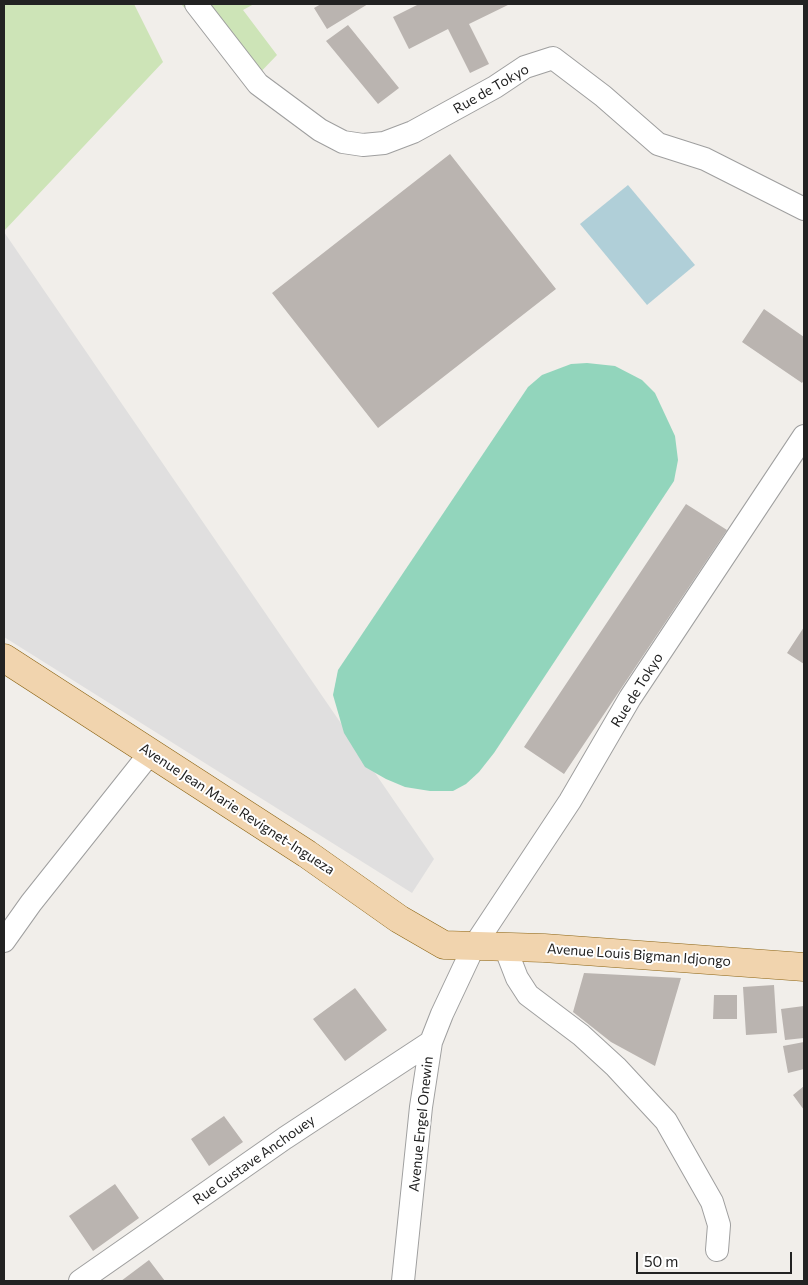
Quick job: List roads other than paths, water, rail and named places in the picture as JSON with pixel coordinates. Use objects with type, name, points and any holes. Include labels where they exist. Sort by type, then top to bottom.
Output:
[{"type":"main road","name":"Avenue Jean Marie Revignet-Ingueza","points":[[4,658],[307,854],[399,918],[444,945],[474,946]]},
{"type":"main road","name":"Avenue Louis Bigman Idjongo","points":[[474,946],[505,946],[804,967]]},
{"type":"street","name":"Rue de Tokyo","points":[[196,4],[258,84],[320,130],[343,142],[363,145],[384,143],[413,132],[495,87],[525,67],[553,58],[603,96],[658,144],[705,158],[804,209]]},
{"type":"street","name":"Rue de Tokyo","points":[[474,946],[564,810],[630,698],[804,436]]},
{"type":"street","points":[[4,941],[31,903],[151,752]]},
{"type":"street","name":"Avenue Engel Onewin","points":[[403,1281],[421,1107],[431,1042],[474,946]]},
{"type":"street","points":[[505,946],[517,978],[528,995],[573,1029],[616,1067],[666,1121],[712,1202],[719,1225],[716,1250]]},
{"type":"street","name":"Rue Gustave Anchouey","points":[[80,1281],[278,1143],[431,1042]]},
{"type":"water","points":[[628,185],[695,265],[647,305],[580,224]]}]
